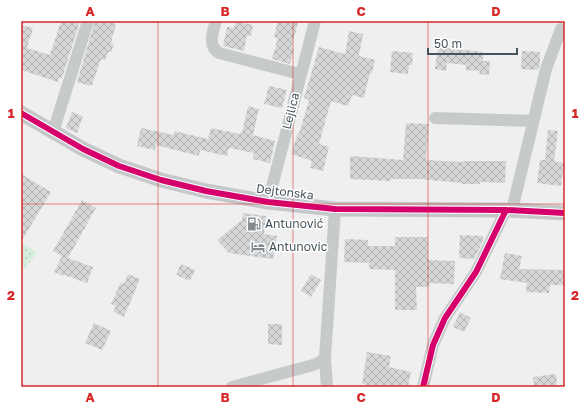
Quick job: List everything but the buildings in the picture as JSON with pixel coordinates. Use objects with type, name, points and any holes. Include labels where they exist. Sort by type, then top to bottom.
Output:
[{"type":"main road","name":"Dejtonska","points":[[21,113],[83,149],[119,166],[161,180],[206,191],[268,202],[335,209],[509,210],[565,213]]},
{"type":"street","points":[[53,132],[88,21]]},
{"type":"street","points":[[216,21],[212,40],[216,52],[300,74]]},
{"type":"street","name":"Lejlica","points":[[268,202],[314,21]]},
{"type":"street","points":[[423,387],[433,345],[445,318],[476,272],[509,210],[534,121],[546,69],[561,29]]},
{"type":"street","points":[[435,118],[534,121]]},
{"type":"street","points":[[327,387],[325,358],[335,209]]},
{"type":"street","points":[[232,387],[313,365],[325,358]]},
{"type":"green space","points":[[21,242],[37,253],[21,272]]},
{"type":"cycle path","points":[[21,113],[83,149],[119,166],[161,180],[206,191],[268,202],[335,209],[506,210],[565,213]]},
{"type":"cycle path","points":[[423,387],[433,345],[445,318],[476,272],[506,210]]},
{"type":"place","name":"Antunović","points":[[254,224]]},
{"type":"place","name":"Antunovic","points":[[258,247]]}]
